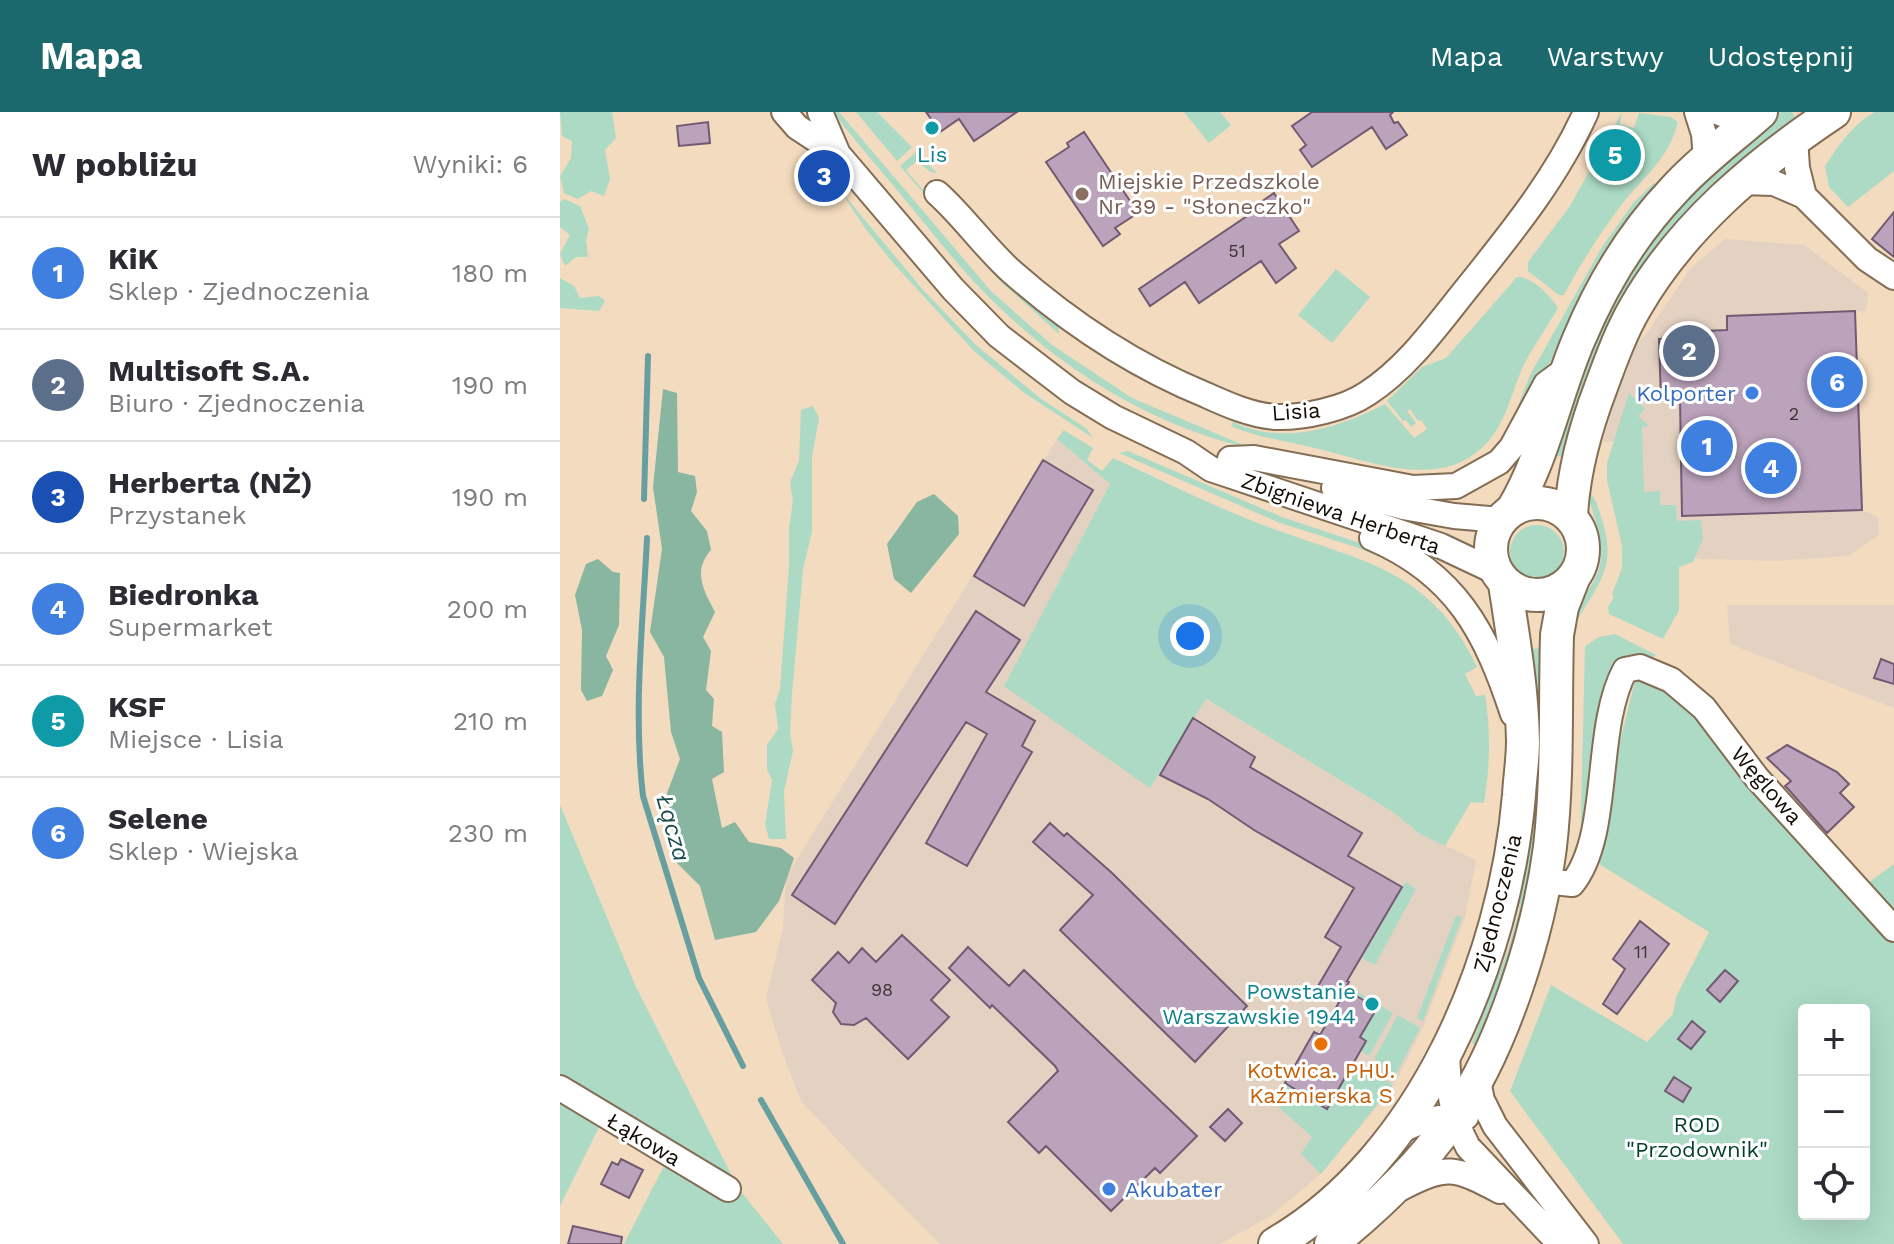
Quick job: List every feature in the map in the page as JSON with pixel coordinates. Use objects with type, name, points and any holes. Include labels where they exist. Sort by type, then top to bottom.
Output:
[{"type":"main road","points":[[1758,114],[1674,189],[1616,264],[1567,369],[1527,487],[1491,541],[1490,553],[1500,578],[1518,592],[1532,596],[1547,595],[1561,589],[1580,568],[1583,541],[1571,517],[1572,490],[1589,418],[1634,310],[1659,272],[1705,216],[1740,182],[1795,138],[1834,112]]},
{"type":"main road","points":[[1507,514],[1537,503],[1549,504],[1571,517]]},
{"type":"main road","name":"Zjednoczenia","points":[[1275,1244],[1335,1199],[1391,1137],[1447,1049],[1479,978],[1502,898],[1516,825],[1523,743],[1519,678],[1500,578]]},
{"type":"main road","name":"Zjednoczenia","points":[[1331,1244],[1388,1194],[1455,1117],[1504,1019],[1527,957],[1544,881],[1553,812],[1557,635],[1562,607],[1573,579]]},
{"type":"street","name":"Zbigniewa Herberta","points":[[784,112],[797,127],[838,154],[953,289],[999,336],[1072,392],[1113,417],[1186,452],[1211,469],[1449,549],[1500,578]]},
{"type":"street","name":"Zbigniewa Herberta","points":[[820,112],[838,154]]},
{"type":"street","name":"Lisia","points":[[937,193],[1019,278],[1101,341],[1135,362],[1238,409],[1275,417],[1318,414],[1366,395],[1403,365],[1538,197],[1574,139],[1586,112]]},
{"type":"street","points":[[1697,112],[1704,134],[1706,160]]},
{"type":"street","points":[[1717,112],[1725,115],[1758,114]]},
{"type":"street","points":[[1795,138],[1797,168],[1804,196]]},
{"type":"street","points":[[1740,182],[1774,183],[1804,196],[1867,259],[1894,277]]},
{"type":"street","points":[[1230,459],[1254,458],[1413,488],[1456,486],[1499,462],[1512,447],[1546,384],[1567,369]]},
{"type":"street","name":"Zbigniewa Herberta","points":[[1186,452],[1230,459],[1403,507],[1454,516],[1507,514]]},
{"type":"street","points":[[1319,505],[1349,528],[1411,557],[1445,584],[1486,641],[1523,743]]},
{"type":"street","name":"Węglowa","points":[[1544,881],[1572,884],[1583,870],[1594,827],[1617,685],[1625,670],[1640,667],[1671,680],[1704,708],[1757,778],[1894,929]]},
{"type":"street","points":[[1447,1049],[1448,1083],[1455,1117],[1468,1147],[1560,1244]]},
{"type":"street","points":[[1477,1077],[1482,1100],[1495,1126],[1586,1244]]},
{"type":"street","name":"Łąkowa","points":[[560,1088],[728,1189]]},
{"type":"street","points":[[1391,1137],[1407,1126],[1430,1119],[1455,1117],[1482,1120],[1495,1126]]},
{"type":"street","points":[[1388,1194],[1441,1170],[1454,1170],[1516,1199]]},
{"type":"shaded area","points":[[1725,239],[1804,245],[1868,293],[1866,311],[1855,312],[1859,406],[1855,407],[1862,510],[1878,517],[1879,535],[1848,556],[1775,561],[1677,558],[1644,492],[1630,440],[1603,442],[1620,384],[1629,367],[1629,352],[1647,333],[1690,269]]},
{"type":"shaded area","points":[[1057,439],[1110,484],[1004,686],[1205,699],[1393,812],[1420,834],[1476,860],[1465,917],[1423,1027],[1399,1076],[1321,1174],[1269,1217],[1220,1244],[940,1244],[801,1101],[766,998],[783,928],[786,877]]},
{"type":"shaded area","points":[[1727,605],[1894,605],[1894,708],[1730,644]]},
{"type":"green space","points":[[560,112],[612,112],[616,138],[605,150],[610,179],[604,196],[591,191],[578,199],[564,193],[560,176],[571,158],[572,141],[562,136]]},
{"type":"green space","points":[[833,112],[839,112],[991,291],[1052,345],[1132,398],[1253,449],[1183,428],[1117,396],[1086,377],[1027,332],[965,271]]},
{"type":"green space","points":[[856,112],[877,112],[912,147],[897,161]]},
{"type":"green space","points":[[1184,112],[1220,112],[1231,125],[1209,143]]},
{"type":"green space","points":[[1622,112],[1620,124],[1634,128],[1639,113],[1671,117],[1678,122],[1662,157],[1606,226],[1564,295],[1559,295],[1528,271],[1528,262],[1570,206]]},
{"type":"green space","points":[[1781,112],[1792,112],[1797,121],[1584,390],[1562,457],[1551,454],[1590,341],[1643,245],[1733,149]]},
{"type":"green space","points":[[1875,112],[1894,112],[1894,171],[1848,207],[1829,187],[1825,166],[1853,129]]},
{"type":"green space","points":[[916,152],[937,173],[929,171],[917,161],[906,170],[940,210],[1058,324],[1059,334],[999,280],[900,166]]},
{"type":"green space","points":[[1654,183],[1658,185],[1580,306],[1541,379],[1510,426],[1530,375],[1602,247],[1634,202]]},
{"type":"green space","points":[[840,190],[923,290],[976,345],[1040,398],[1087,429],[1093,438],[1023,392],[974,351],[894,264]]},
{"type":"green space","points":[[564,199],[580,206],[589,229],[586,240],[588,257],[576,257],[565,266],[560,254],[570,235],[560,227],[560,202]]},
{"type":"green space","points":[[1336,269],[1370,297],[1332,343],[1298,315]]},
{"type":"green space","points":[[1517,277],[1535,283],[1558,308],[1525,363],[1496,431],[1473,455],[1453,465],[1410,469],[1264,437],[1231,426],[1233,422],[1271,433],[1310,431],[1330,427],[1385,404],[1414,438],[1427,429],[1421,420],[1418,421],[1410,409],[1407,411],[1416,423],[1411,427],[1387,401],[1422,367],[1446,358]]},
{"type":"green space","points":[[560,278],[574,286],[580,298],[599,296],[605,301],[599,311],[560,308]]},
{"type":"green space","points":[[663,389],[677,393],[678,472],[695,476],[697,492],[691,511],[707,531],[711,550],[701,573],[704,589],[715,612],[703,637],[711,651],[706,690],[714,699],[712,726],[722,732],[724,772],[712,779],[722,828],[735,822],[749,842],[781,848],[794,858],[779,901],[756,932],[715,940],[700,886],[677,863],[667,793],[680,759],[671,732],[664,657],[650,632],[662,549],[653,487]]},
{"type":"green space","points":[[1629,393],[1645,409],[1638,416],[1649,426],[1642,427],[1644,492],[1660,491],[1660,505],[1676,505],[1677,521],[1701,520],[1703,539],[1693,562],[1679,567],[1679,610],[1663,639],[1609,614],[1608,607],[1622,568],[1622,546],[1607,480],[1607,463]]},
{"type":"green space","points":[[813,406],[819,418],[812,457],[812,531],[803,570],[792,694],[790,733],[793,751],[784,791],[786,839],[769,839],[765,824],[772,780],[767,770],[767,745],[778,729],[775,704],[780,689],[789,566],[793,501],[790,482],[799,461],[801,410]]},
{"type":"green space","points":[[1064,430],[1093,448],[1087,460],[1102,471],[1113,458],[1251,520],[1364,561],[1416,589],[1438,609],[1459,634],[1477,667],[1465,674],[1476,696],[1485,695],[1489,736],[1484,803],[1471,802],[1445,846],[1420,834],[1393,812],[1206,699],[1150,788],[1004,686],[1110,484],[1057,439]]},
{"type":"green space","points":[[1128,451],[1282,517],[1369,546],[1403,567],[1356,547],[1280,523],[1119,453]]},
{"type":"green space","points":[[1587,489],[1599,509],[1607,539],[1606,565],[1597,588],[1575,624],[1601,559],[1599,533]]},
{"type":"green space","points":[[934,494],[958,516],[959,534],[911,593],[894,579],[887,544],[917,502]]},
{"type":"green space","points":[[1537,525],[1556,533],[1564,552],[1556,571],[1537,579],[1518,571],[1510,552],[1518,533]]},
{"type":"green space","points":[[598,559],[613,572],[620,573],[619,625],[606,656],[613,670],[602,696],[587,701],[581,690],[582,630],[575,595],[586,564]]},
{"type":"green space","points":[[1615,634],[1656,655],[1650,660],[1630,658],[1612,668],[1580,857],[1585,646],[1599,637]]},
{"type":"green space","points":[[1544,648],[1535,865],[1527,912],[1480,1047],[1472,1043],[1508,950],[1519,911],[1524,866],[1531,649]]},
{"type":"green space","name":"ROD \"Przodownik\"","points":[[1636,677],[1681,701],[1700,716],[1856,892],[1894,864],[1894,1244],[1623,1244],[1510,1091],[1551,985],[1647,1042],[1673,1014],[1676,997],[1709,932],[1591,859]]},
{"type":"green space","points":[[560,805],[636,987],[738,1188],[783,1244],[624,1244],[670,1154],[603,1119],[560,1206]]},
{"type":"green space","points":[[1406,882],[1416,889],[1375,965],[1362,958]]},
{"type":"green space","points":[[1458,916],[1462,917],[1423,1021],[1417,1018]]},
{"type":"green space","points":[[1356,991],[1393,1013],[1369,1056],[1361,1051],[1366,1041],[1360,1037],[1377,1008],[1354,995]]},
{"type":"green space","points":[[1398,1015],[1420,1028],[1396,1074],[1374,1059]]},
{"type":"green space","points":[[1355,1062],[1393,1085],[1321,1174],[1301,1154],[1312,1137],[1272,1101],[1285,1083],[1327,1109]]},
{"type":"building","points":[[926,112],[1017,112],[974,141],[959,119],[937,134]]},
{"type":"building","points":[[1312,112],[1393,112],[1390,115],[1394,123],[1398,122],[1407,135],[1386,149],[1372,127],[1312,167],[1300,150],[1306,145],[1292,126]]},
{"type":"building","points":[[708,122],[710,143],[679,146],[677,126]]},
{"type":"building","name":"Miejskie Przedszkole Nr 39 - \"Słoneczko\"","points":[[1084,132],[1138,213],[1115,228],[1120,234],[1103,246],[1046,162],[1069,147],[1067,143]]},
{"type":"building","points":[[1274,193],[1299,231],[1279,244],[1296,268],[1276,283],[1261,261],[1199,303],[1185,282],[1150,306],[1139,289],[1250,214],[1248,211]]},
{"type":"building","points":[[1894,212],[1894,257],[1872,239]]},
{"type":"building","points":[[1855,311],[1862,510],[1682,516],[1680,400],[1661,401],[1659,339],[1678,338],[1678,332],[1727,330],[1727,316]]},
{"type":"building","points":[[1043,460],[1093,490],[1024,606],[974,576]]},
{"type":"building","points":[[976,611],[1020,640],[986,692],[1035,721],[1022,746],[1032,752],[967,866],[926,843],[987,734],[966,722],[835,924],[792,895]]},
{"type":"building","points":[[1881,659],[1894,664],[1894,684],[1874,678]]},
{"type":"building","points":[[1193,718],[1255,757],[1250,767],[1362,833],[1348,856],[1402,887],[1340,998],[1318,986],[1341,947],[1325,937],[1354,888],[1254,830],[1208,799],[1160,775]]},
{"type":"building","points":[[1787,745],[1837,772],[1849,784],[1840,793],[1854,807],[1827,833],[1785,786],[1791,781],[1767,758]]},
{"type":"building","points":[[1050,823],[1064,836],[1067,833],[1112,873],[1247,1006],[1195,1062],[1060,930],[1093,895],[1033,842]]},
{"type":"building","points":[[1640,921],[1669,944],[1617,1014],[1603,1004],[1625,969],[1613,959]]},
{"type":"building","points":[[902,935],[950,980],[931,1000],[949,1017],[908,1059],[866,1018],[854,1025],[841,1024],[833,1012],[836,1003],[812,980],[838,952],[849,963],[862,948],[876,962]]},
{"type":"building","points":[[968,947],[1009,986],[1024,970],[1197,1136],[1160,1173],[1155,1168],[1111,1211],[1046,1146],[1039,1153],[1008,1122],[1058,1071],[992,1005],[990,1008],[949,968]]},
{"type":"building","points":[[1725,970],[1738,981],[1720,1002],[1707,990]]},
{"type":"building","name":"Kotwica. PHU. Kaźmierska S","points":[[1346,990],[1377,1008],[1360,1037],[1366,1041],[1327,1109],[1285,1083],[1314,1032],[1320,1035]]},
{"type":"building","points":[[1692,1021],[1705,1032],[1691,1049],[1678,1039]]},
{"type":"building","points":[[1674,1077],[1691,1088],[1683,1102],[1665,1091]]},
{"type":"building","points":[[1228,1109],[1242,1123],[1225,1141],[1210,1127]]},
{"type":"building","points":[[621,1159],[643,1170],[629,1198],[601,1184],[612,1162],[618,1165]]},
{"type":"building","points":[[573,1226],[622,1237],[621,1244],[568,1244]]},
{"type":"waterway","name":"Łącza","points":[[644,499],[648,356]]},
{"type":"waterway","name":"Łącza","points":[[647,538],[639,699],[643,796],[699,978],[743,1066]]},
{"type":"waterway","name":"Łącza","points":[[761,1100],[843,1244]]},
{"type":"place","name":"Lis","points":[[932,128]]},
{"type":"place","name":"KSF","points":[[1615,155]]},
{"type":"place","name":"Herberta (NŻ)","points":[[824,176]]},
{"type":"place","name":"Miejskie Przedszkole Nr 39 - \"Słoneczko\"","points":[[1082,194]]},
{"type":"place","name":"Multisoft S.A.","points":[[1689,351]]},
{"type":"place","name":"Selene","points":[[1837,382]]},
{"type":"place","name":"Kolporter","points":[[1752,393]]},
{"type":"place","name":"KiK","points":[[1707,446]]},
{"type":"place","name":"Biedronka","points":[[1771,468]]},
{"type":"place","name":"Powstanie Warszawskie 1944","points":[[1372,1004]]},
{"type":"place","name":"Kotwica. PHU. Kaźmierska S","points":[[1321,1044]]},
{"type":"place","name":"Akubater","points":[[1109,1189]]}]
